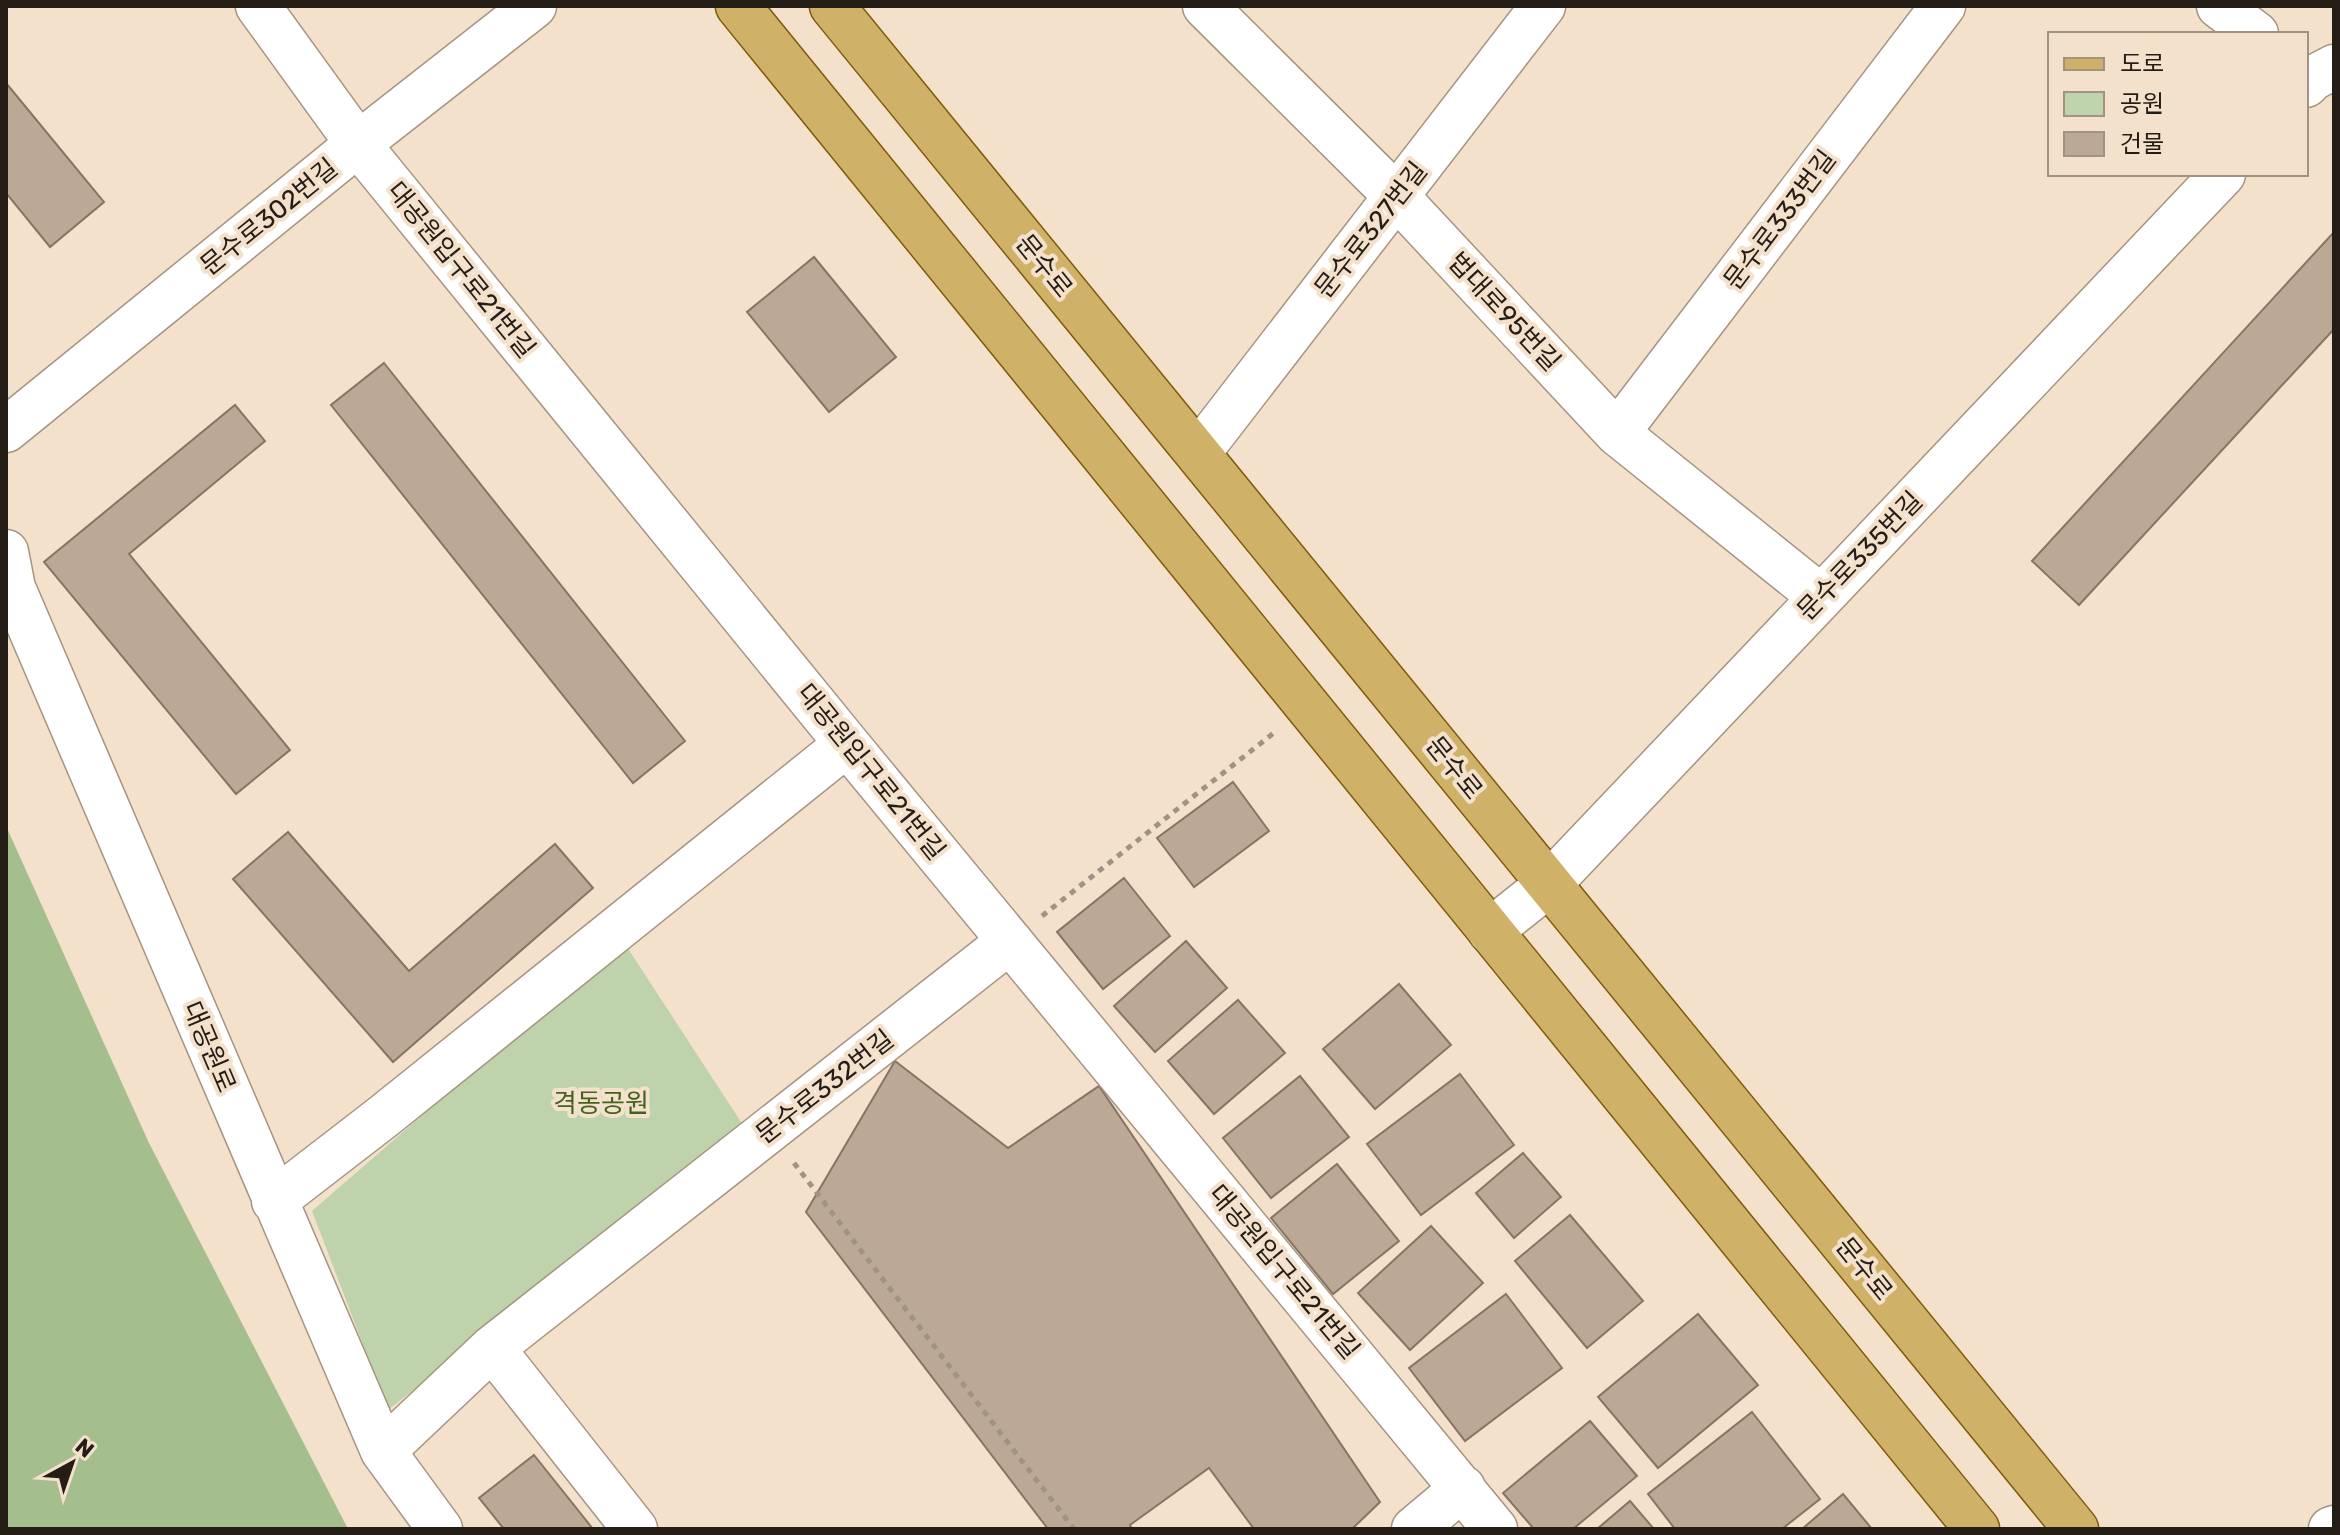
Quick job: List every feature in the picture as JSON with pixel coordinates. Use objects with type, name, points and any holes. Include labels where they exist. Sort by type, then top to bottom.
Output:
[{"type":"main road","points":[[738,6],[1977,1529]]},
{"type":"main road","name":"문수로","points":[[832,6],[2076,1529]]},
{"type":"street","name":"대공원입구로21번길","points":[[258,6],[358,144],[847,744],[1495,1529]]},
{"type":"street","name":"문수로302번길","points":[[6,430],[358,144],[534,6]]},
{"type":"street","name":"문수로327번길","points":[[1198,453],[1543,6]]},
{"type":"street","name":"문수로333번길","points":[[1617,433],[1943,6]]},
{"type":"street","points":[[2219,6],[2253,32]]},
{"type":"street","name":"법대로95번길","points":[[1218,11],[1617,433],[1821,597]]},
{"type":"street","name":"문수로335번길","points":[[1490,931],[1549,884],[2221,176]]},
{"type":"street","name":"대공원로","points":[[6,552],[13,588],[383,1451],[440,1529]]},
{"type":"street","points":[[274,1201],[847,744]]},
{"type":"street","name":"문수로332번길","points":[[383,1451],[492,1348],[1010,941]]},
{"type":"street","points":[[492,1348],[635,1529]]},
{"type":"street","points":[[1414,1529],[1463,1488]]},
{"type":"path","points":[[1010,941],[1275,732]]},
{"type":"path","points":[[769,1130],[1074,1529]]},
{"type":"green space","points":[[6,826],[149,1143],[348,1529],[6,1529]]},
{"type":"green space","name":"격동공원","points":[[623,941],[745,1128],[388,1410],[312,1211]]},
{"type":"building","points":[[6,83],[104,202],[50,247],[6,193]]},
{"type":"building","points":[[2334,232],[2334,329],[2079,605],[2032,561]]},
{"type":"building","points":[[814,257],[896,357],[829,412],[747,312]]},
{"type":"building","points":[[384,363],[685,741],[633,783],[331,405]]},
{"type":"building","points":[[235,405],[265,441],[129,554],[290,750],[236,794],[44,562]]},
{"type":"building","points":[[1233,782],[1269,831],[1194,887],[1157,838]]},
{"type":"building","points":[[288,832],[409,971],[555,844],[593,888],[393,1062],[233,879]]},
{"type":"building","points":[[1124,878],[1170,936],[1103,989],[1057,932]]},
{"type":"building","points":[[1186,941],[1227,988],[1155,1052],[1114,1006]]},
{"type":"building","points":[[1399,984],[1451,1045],[1375,1109],[1323,1049]]},
{"type":"building","points":[[1238,1000],[1285,1053],[1214,1114],[1168,1061]]},
{"type":"building","points":[[895,1061],[1008,1148],[1099,1086],[1380,1502],[1352,1529],[1254,1529],[1209,1468],[1130,1525],[1132,1529],[1048,1529],[806,1212]]},
{"type":"building","points":[[1460,1074],[1514,1145],[1421,1215],[1367,1144]]},
{"type":"building","points":[[1300,1076],[1349,1137],[1271,1198],[1223,1138]]},
{"type":"building","points":[[1523,1153],[1561,1197],[1514,1238],[1476,1193]]},
{"type":"building","points":[[1337,1164],[1399,1241],[1333,1294],[1271,1218]]},
{"type":"building","points":[[1570,1215],[1643,1301],[1587,1348],[1515,1261]]},
{"type":"building","points":[[1431,1226],[1483,1283],[1410,1350],[1358,1293]]},
{"type":"building","points":[[1506,1294],[1562,1368],[1465,1441],[1409,1368]]},
{"type":"building","points":[[1698,1314],[1758,1385],[1658,1468],[1598,1397]]},
{"type":"building","points":[[1752,1412],[1820,1499],[1782,1529],[1675,1529],[1648,1494]]},
{"type":"building","points":[[1590,1421],[1637,1476],[1573,1529],[1534,1529],[1503,1493]]},
{"type":"building","points":[[534,1455],[593,1529],[504,1529],[479,1498]]},
{"type":"building","points":[[1843,1494],[1872,1529],[1802,1529]]},
{"type":"building","points":[[1630,1501],[1654,1529],[1597,1529]]}]
